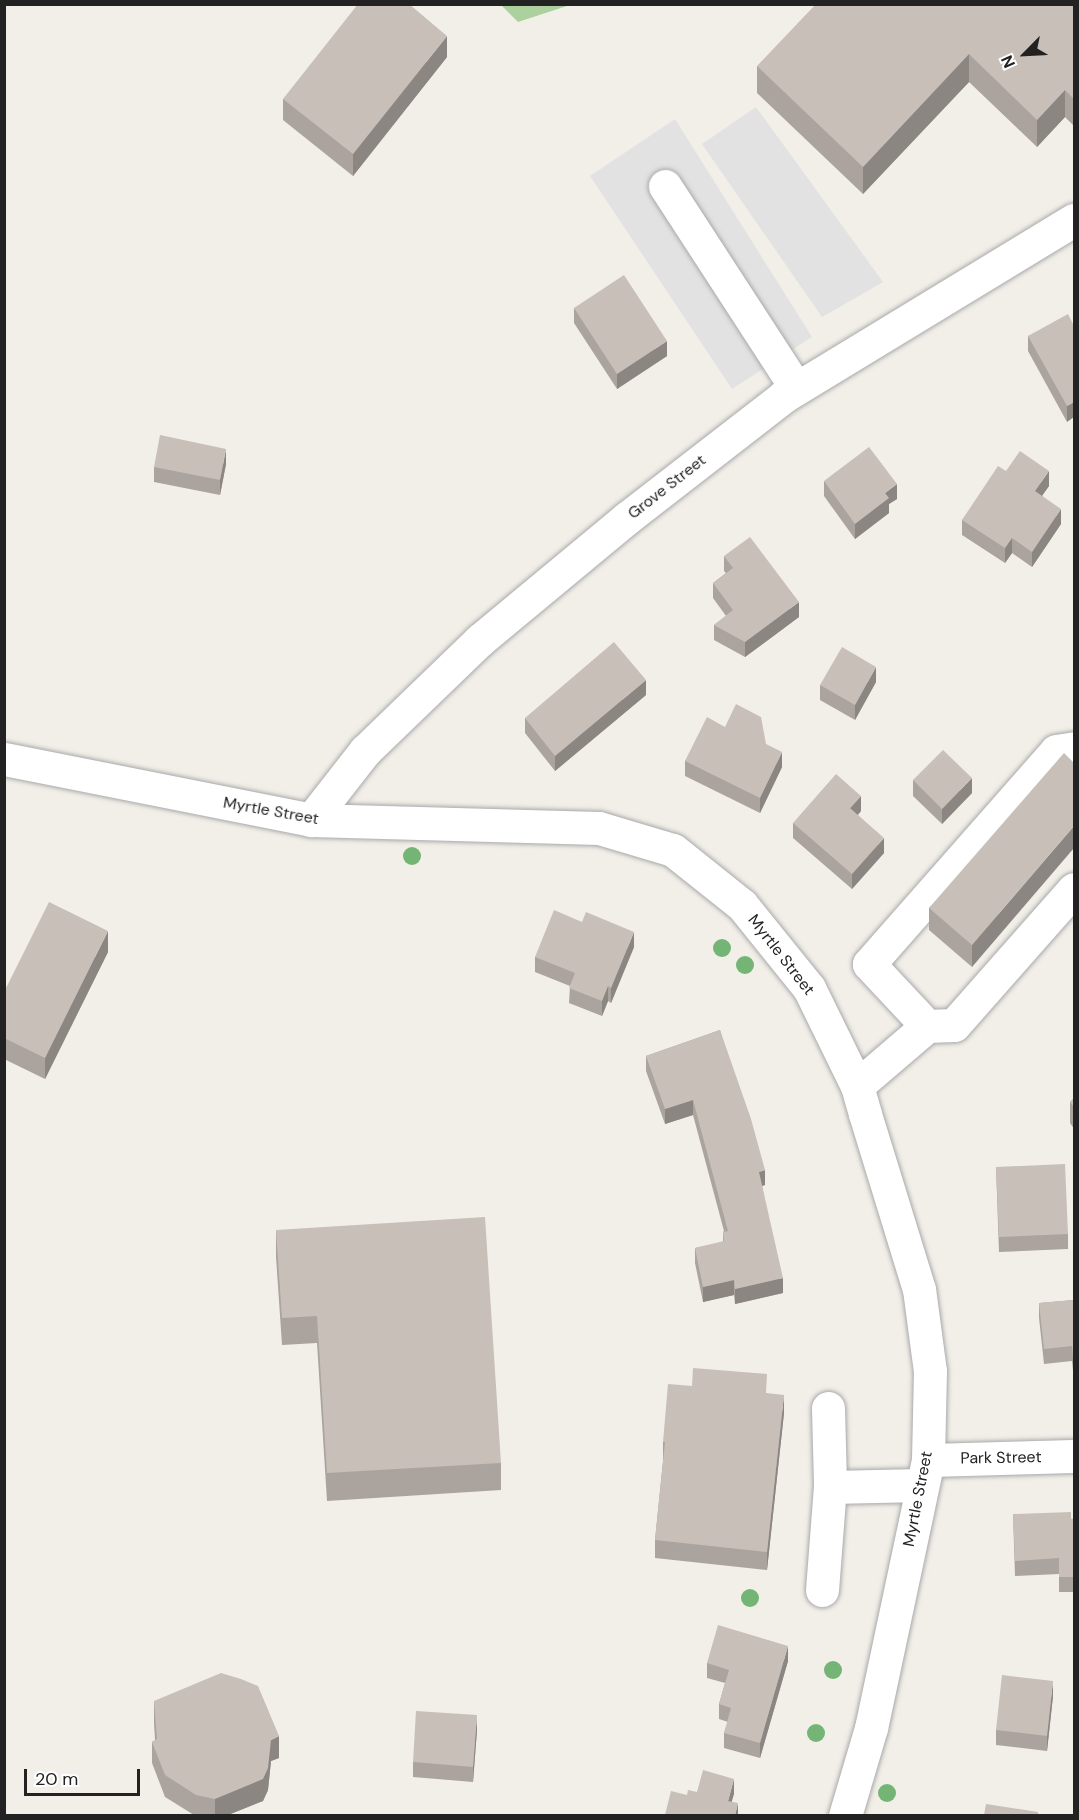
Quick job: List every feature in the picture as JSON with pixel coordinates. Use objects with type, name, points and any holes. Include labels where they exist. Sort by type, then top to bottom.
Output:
[{"type":"street","points":[[665,186],[796,388]]},
{"type":"street","name":"Grove Street","points":[[311,820],[365,751],[480,640],[627,519],[796,388],[1074,220]]},
{"type":"street","points":[[927,1026],[868,964],[1056,751],[1074,748]]},
{"type":"street","name":"Myrtle Street","points":[[4,759],[311,820],[599,828],[673,850],[742,905],[809,988],[857,1086],[919,1289],[930,1371],[925,1472],[871,1728],[845,1815]]},
{"type":"street","points":[[857,1086],[927,1026],[954,1025],[1074,889]]},
{"type":"street","points":[[822,1590],[830,1487],[828,1408]]},
{"type":"street","name":"Park Street","points":[[830,1487],[925,1472],[1074,1456]]},
{"type":"green space","points":[[501,5],[570,5],[518,22]]},
{"type":"shaded area","points":[[756,107],[883,282],[822,317],[702,144]]},
{"type":"shaded area","points":[[675,119],[812,337],[732,389],[590,176]]},
{"type":"building","points":[[358,4],[409,4],[447,36],[353,154],[283,99]]},
{"type":"building","points":[[816,4],[1074,4],[1074,99],[1065,90],[1037,120],[969,54],[863,167],[757,66]]},
{"type":"building","points":[[624,275],[667,341],[617,374],[574,308]]},
{"type":"building","points":[[1068,314],[1074,326],[1074,402],[1067,406],[1028,336]]},
{"type":"building","points":[[160,435],[226,449],[220,480],[154,467]]},
{"type":"building","points":[[869,447],[897,484],[885,493],[889,498],[855,524],[824,481]]},
{"type":"building","points":[[1020,451],[1049,471],[1035,491],[1061,509],[1032,552],[1012,538],[1005,548],[962,520],[998,466],[1006,471]]},
{"type":"building","points":[[750,537],[799,602],[745,642],[714,625],[733,610],[713,583],[733,568],[724,556]]},
{"type":"building","points":[[614,642],[646,680],[555,756],[525,718]]},
{"type":"building","points":[[842,647],[876,667],[855,705],[820,685]]},
{"type":"building","points":[[736,704],[761,717],[766,744],[782,752],[760,798],[685,761],[707,717],[725,727]]},
{"type":"building","points":[[943,750],[972,778],[942,809],[913,780]]},
{"type":"building","points":[[1064,753],[1074,763],[1074,826],[972,945],[929,908]]},
{"type":"building","points":[[836,774],[861,796],[850,808],[884,838],[852,874],[793,823]]},
{"type":"building","points":[[49,902],[108,931],[45,1058],[4,1038],[4,992]]},
{"type":"building","points":[[554,910],[582,922],[586,912],[634,932],[611,988],[608,986],[602,1001],[569,988],[575,973],[535,957]]},
{"type":"building","points":[[720,1030],[751,1119],[765,1170],[759,1172],[783,1278],[735,1289],[734,1280],[703,1287],[695,1248],[724,1241],[723,1232],[728,1231],[693,1100],[665,1109],[646,1056]]},
{"type":"building","points":[[1065,1164],[1068,1234],[999,1237],[996,1167]]},
{"type":"building","points":[[485,1217],[501,1463],[327,1473],[317,1316],[282,1318],[276,1230]]},
{"type":"building","points":[[1074,1300],[1074,1356],[1072,1346],[1044,1349],[1039,1303]]},
{"type":"building","points":[[693,1368],[767,1374],[766,1393],[784,1395],[767,1552],[655,1540],[665,1442],[663,1442],[668,1384],[692,1386]]},
{"type":"building","points":[[1071,1512],[1071,1519],[1074,1519],[1074,1577],[1059,1577],[1059,1558],[1015,1561],[1013,1514]]},
{"type":"building","points":[[718,1625],[788,1646],[760,1743],[724,1733],[731,1708],[719,1704],[729,1670],[707,1663]]},
{"type":"building","points":[[221,1673],[258,1686],[279,1736],[271,1740],[268,1768],[263,1779],[215,1799],[196,1795],[165,1775],[152,1742],[157,1739],[154,1701]]},
{"type":"building","points":[[1002,1675],[1053,1681],[1047,1736],[996,1730]]},
{"type":"building","points":[[416,1711],[477,1715],[473,1767],[413,1762]]},
{"type":"building","points":[[703,1770],[734,1779],[728,1801],[738,1803],[735,1815],[665,1815],[671,1791],[687,1795],[688,1790],[697,1792]]},
{"type":"building","points":[[986,1804],[1038,1812],[1038,1815],[984,1815]]}]
